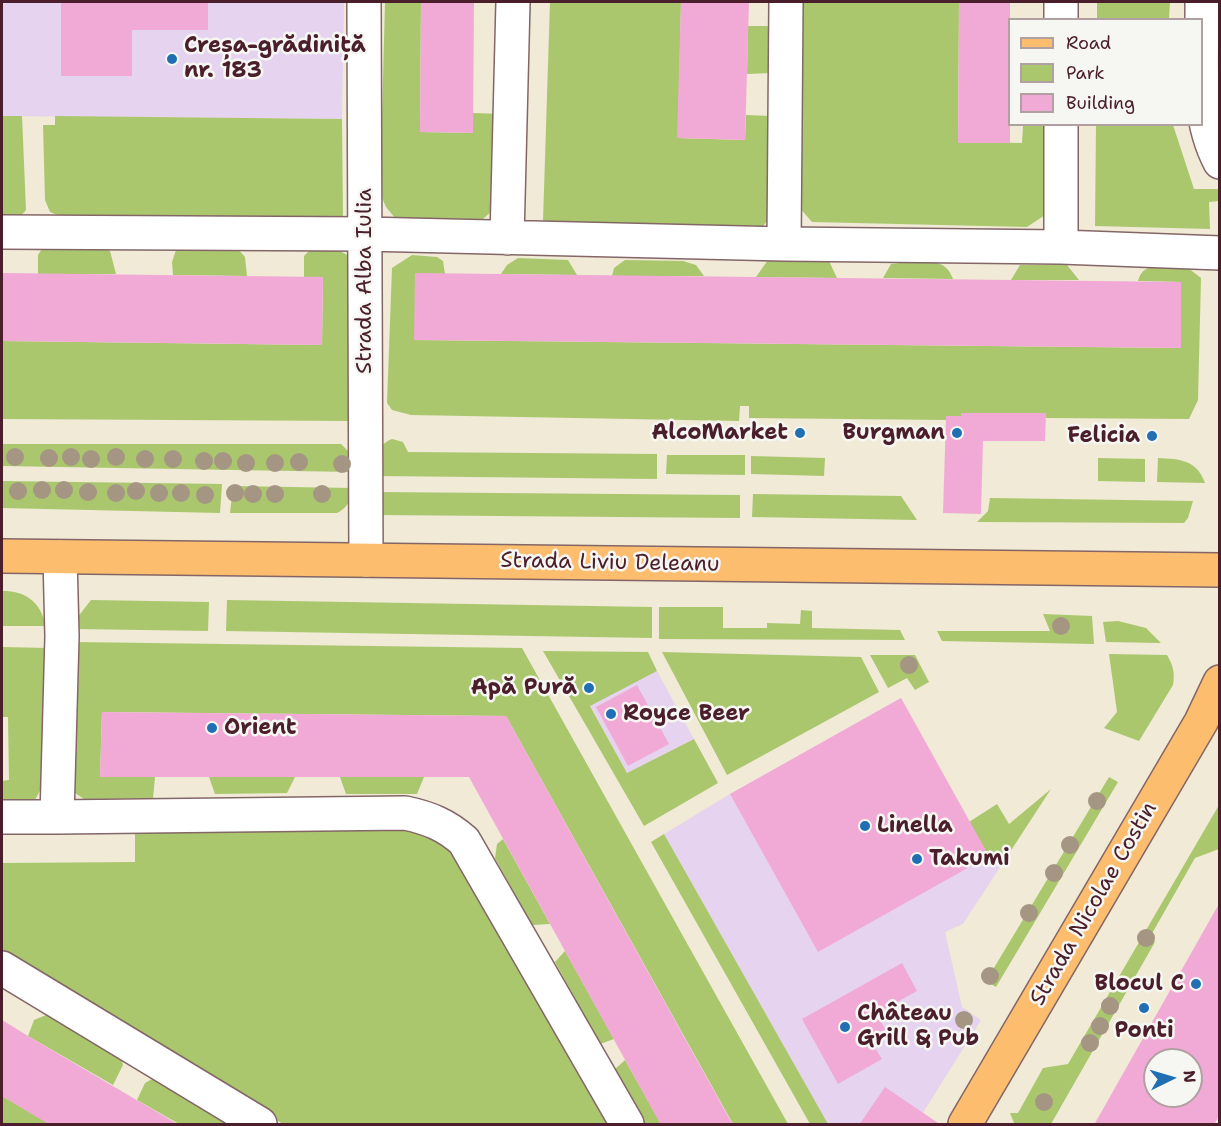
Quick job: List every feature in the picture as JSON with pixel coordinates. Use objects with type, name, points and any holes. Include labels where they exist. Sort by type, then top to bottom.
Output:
[{"type":"main road","name":"Strada Liviu Deleanu","points":[[2,556],[1220,570]]},
{"type":"main road","name":"Strada Nicolae Costin","points":[[965,1125],[1201,722],[1220,682]]},
{"type":"lane","name":"Strada Alba Iulia","points":[[364,2],[366,560]]},
{"type":"lane","points":[[507,238],[513,2]]},
{"type":"lane","points":[[784,244],[786,2]]},
{"type":"lane","points":[[1061,2],[1061,18]]},
{"type":"lane","points":[[1202,2],[1202,18]]},
{"type":"lane","points":[[1203,116],[1210,143],[1220,162]]},
{"type":"lane","points":[[1061,126],[1061,247]]},
{"type":"lane","points":[[2,232],[365,234],[784,244],[1061,247],[1220,254]]},
{"type":"lane","points":[[57,818],[62,636],[60,557]]},
{"type":"lane","points":[[2,817],[405,813],[428,818],[452,830],[464,841],[627,1125]]},
{"type":"lane","points":[[2,968],[260,1125]]},
{"type":"shaded area","name":"Creșa-grădiniță nr. 183","points":[[2,2],[344,2],[342,119],[2,116]]},
{"type":"shaded area","points":[[657,671],[694,739],[627,773],[590,705]]},
{"type":"shaded area","points":[[901,698],[993,865],[1008,855],[963,924],[945,932],[962,1007],[981,1020],[916,1124],[828,1124],[664,834],[730,794]]},
{"type":"green space","points":[[385,2],[421,2],[420,132],[473,133],[473,113],[503,114],[494,209],[483,219],[395,218],[386,207],[380,193]]},
{"type":"green space","points":[[550,2],[681,2],[678,138],[745,140],[746,115],[770,116],[770,218],[763,226],[543,221]]},
{"type":"green space","points":[[798,2],[959,2],[958,142],[1022,143],[1023,126],[1051,126],[1045,215],[1027,227],[812,222],[799,207]]},
{"type":"green space","points":[[1097,2],[1170,2],[1169,18],[1097,18]]},
{"type":"green space","points":[[748,26],[774,28],[771,73],[747,74]]},
{"type":"green space","points":[[2,116],[22,116],[26,210],[20,217],[2,217]]},
{"type":"green space","points":[[55,116],[342,119],[343,220],[65,218],[50,212],[45,200],[43,125],[55,125]]},
{"type":"green space","points":[[1096,126],[1173,126],[1194,189],[1219,189],[1219,201],[1209,202],[1210,229],[1095,226]]},
{"type":"green space","points":[[43,247],[104,248],[110,251],[116,274],[38,274],[38,255]]},
{"type":"green space","points":[[238,249],[245,257],[247,276],[173,275],[172,262],[176,250]]},
{"type":"green space","points":[[338,250],[347,255],[352,263],[350,421],[2,419],[2,341],[322,345],[323,277],[304,277],[304,256],[309,251]]},
{"type":"green space","points":[[412,255],[437,257],[443,261],[445,274],[415,274],[415,340],[1180,348],[1181,282],[1138,281],[1145,270],[1150,267],[1183,264],[1201,278],[1198,400],[1189,419],[1046,418],[1045,413],[961,413],[961,416],[946,416],[947,420],[749,418],[749,406],[740,406],[739,421],[411,415],[392,410],[387,403],[392,268]]},
{"type":"green space","points":[[518,258],[568,260],[577,275],[501,274],[507,265]]},
{"type":"green space","points":[[625,260],[683,261],[696,265],[704,276],[612,276],[614,268]]},
{"type":"green space","points":[[768,260],[829,261],[837,278],[756,277]]},
{"type":"green space","points":[[939,263],[949,271],[953,279],[883,278],[891,264]]},
{"type":"green space","points":[[1020,265],[1067,265],[1079,280],[1011,280]]},
{"type":"green space","points":[[392,439],[403,442],[408,452],[657,454],[657,479],[379,476],[380,449]]},
{"type":"green space","points":[[2,444],[341,444],[349,452],[352,472],[2,466]]},
{"type":"green space","points":[[667,455],[745,455],[745,475],[666,474]]},
{"type":"green space","points":[[751,456],[825,458],[824,476],[751,474]]},
{"type":"green space","points":[[1098,458],[1145,459],[1145,482],[1098,481]]},
{"type":"green space","points":[[1158,458],[1187,462],[1202,475],[1205,483],[1157,482]]},
{"type":"green space","points":[[2,481],[222,484],[220,513],[2,508]]},
{"type":"green space","points":[[233,486],[352,488],[348,503],[337,513],[230,513]]},
{"type":"green space","points":[[377,492],[740,495],[740,518],[377,515]]},
{"type":"green space","points":[[753,494],[901,496],[917,520],[752,517]]},
{"type":"green space","points":[[990,498],[1193,501],[1188,518],[1184,523],[977,522],[988,511]]},
{"type":"green space","points":[[2,591],[11,591],[31,599],[40,610],[46,626],[2,626]]},
{"type":"green space","points":[[91,600],[209,602],[208,631],[77,629],[77,618]]},
{"type":"green space","points":[[227,600],[652,607],[652,638],[226,631]]},
{"type":"green space","points":[[659,607],[723,607],[723,628],[767,628],[767,623],[800,624],[801,610],[812,611],[812,628],[900,630],[905,640],[659,639]]},
{"type":"green space","points":[[1043,614],[1092,616],[1094,644],[942,641],[937,631],[1050,631]]},
{"type":"green space","points":[[1118,621],[1146,628],[1161,643],[1106,642],[1103,622]]},
{"type":"green space","points":[[74,642],[522,648],[788,1124],[733,1124],[506,716],[102,712],[100,777],[155,777],[153,798],[84,799],[75,793],[73,785]]},
{"type":"green space","points":[[2,647],[48,648],[45,781],[34,802],[2,804],[2,781],[9,780],[8,717],[2,717]]},
{"type":"green space","points":[[543,651],[648,652],[657,671],[590,706],[627,773],[694,739],[718,783],[644,826]]},
{"type":"green space","points":[[662,652],[861,657],[879,692],[727,775]]},
{"type":"green space","points":[[1109,654],[1167,655],[1172,666],[1173,685],[1139,741],[1104,728],[1117,712]]},
{"type":"green space","points":[[870,655],[915,655],[929,682],[915,690],[907,678],[888,688]]},
{"type":"green space","points":[[209,777],[295,777],[287,793],[215,794]]},
{"type":"green space","points":[[340,777],[424,777],[417,794],[346,794]]},
{"type":"green space","points":[[1109,777],[1118,782],[996,987],[986,981]]},
{"type":"green space","points":[[1051,789],[1008,855],[993,865],[969,822],[997,804],[1009,824]]},
{"type":"green space","points":[[1219,805],[1219,849],[1195,858],[1150,937],[1155,942],[1051,1124],[1014,1123],[1010,1113],[1018,1113],[1043,1068],[1068,1064]]},
{"type":"green space","points":[[135,825],[441,828],[611,1124],[283,1124],[2,952],[2,863],[135,862]]},
{"type":"green space","points":[[664,834],[828,1124],[810,1124],[651,842]]},
{"type":"green space","points":[[503,839],[550,924],[532,925],[495,858],[497,844]]},
{"type":"green space","points":[[565,951],[614,1039],[600,1044],[555,962]]},
{"type":"green space","points":[[51,1013],[120,1054],[123,1065],[113,1085],[28,1036],[34,1020]]},
{"type":"green space","points":[[625,1060],[661,1124],[642,1124],[613,1071]]},
{"type":"green space","points":[[154,1078],[227,1117],[228,1124],[179,1124],[137,1100],[145,1083]]},
{"type":"green space","points":[[2,1096],[50,1124],[2,1124]]},
{"type":"building","points":[[61,2],[208,2],[208,30],[132,30],[132,76],[61,76]]},
{"type":"building","points":[[421,2],[474,2],[473,133],[420,132]]},
{"type":"building","points":[[681,2],[749,2],[745,140],[677,138]]},
{"type":"building","points":[[959,2],[1010,2],[1008,126],[1010,126],[1010,143],[958,143]]},
{"type":"building","points":[[2,273],[323,277],[322,345],[2,341]]},
{"type":"building","points":[[415,273],[1181,282],[1181,348],[414,340]]},
{"type":"building","points":[[961,413],[1046,413],[1045,441],[983,441],[981,514],[943,513],[946,416],[961,416]]},
{"type":"building","points":[[637,685],[669,744],[628,766],[596,707]]},
{"type":"building","points":[[901,698],[989,856],[818,952],[730,794]]},
{"type":"building","points":[[102,712],[506,716],[733,1125],[661,1125],[469,777],[100,777]]},
{"type":"building","name":"Blocul C","points":[[1220,902],[1220,1114],[1214,1125],[1094,1125]]},
{"type":"building","name":"Château Grill & Pub","points":[[902,963],[917,991],[877,1013],[888,1035],[872,1043],[882,1059],[838,1084],[802,1019]]},
{"type":"building","points":[[2,1020],[179,1125],[50,1125],[2,1096]]},
{"type":"building","points":[[885,1087],[941,1125],[859,1125]]},
{"type":"place","name":"Creșa-grădiniță nr. 183","points":[[172,59]]},
{"type":"place","name":"AlcoMarket","points":[[800,433]]},
{"type":"place","name":"Burgman","points":[[957,433]]},
{"type":"place","name":"Felicia","points":[[1152,436]]},
{"type":"place","name":"Apă Pură","points":[[589,688]]},
{"type":"place","name":"Royce Beer","points":[[611,714]]},
{"type":"place","name":"Orient","points":[[212,728]]},
{"type":"place","name":"Linella","points":[[865,826]]},
{"type":"place","name":"Takumi","points":[[917,859]]},
{"type":"place","name":"Blocul C","points":[[1196,984]]},
{"type":"place","name":"Ponti","points":[[1144,1008]]},
{"type":"place","name":"Château Grill & Pub","points":[[845,1027]]}]
